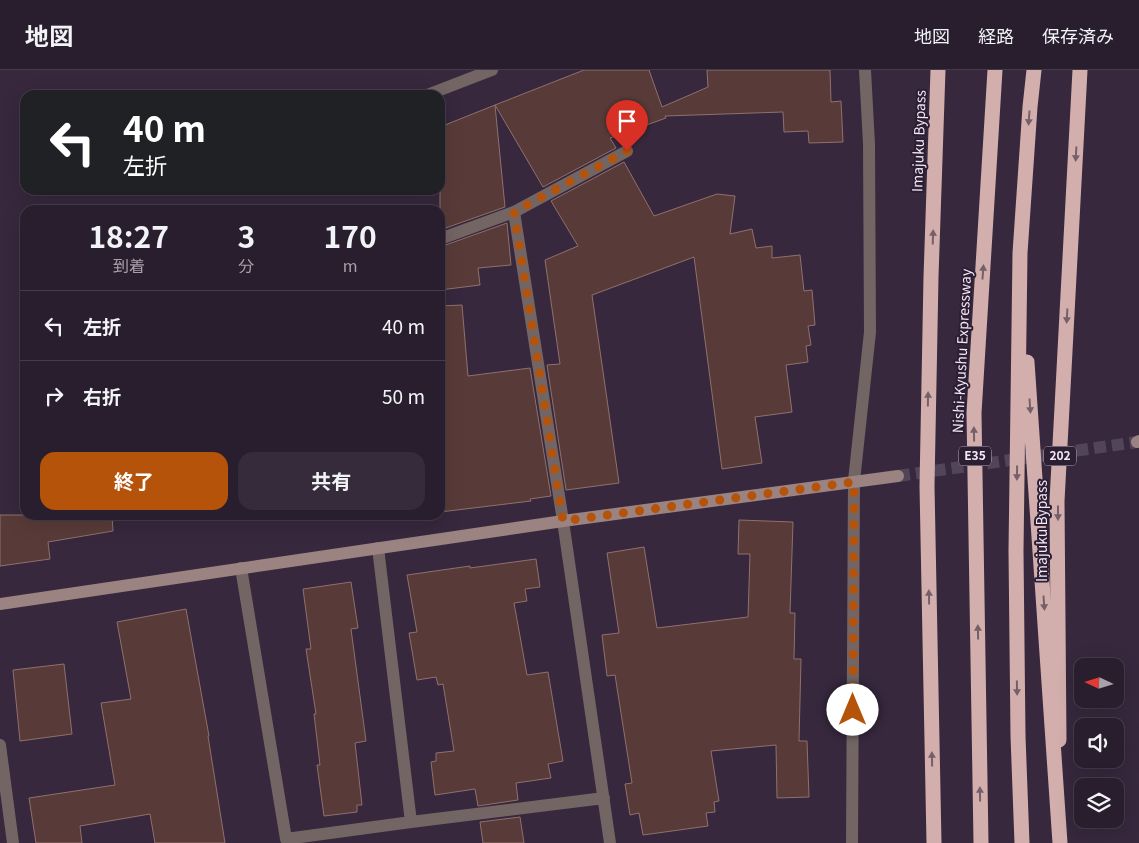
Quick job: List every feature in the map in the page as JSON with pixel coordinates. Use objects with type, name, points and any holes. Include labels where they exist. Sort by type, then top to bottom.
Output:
[{"type":"highway","name":"Imajuku Bypass","points":[[934,843],[926,486],[938,70]]},
{"type":"highway","name":"Nishi-Kyushu Expressway","points":[[981,843],[974,412],[996,70]]},
{"type":"highway","points":[[1022,843],[1018,736],[1016,551],[1020,253],[1034,70]]},
{"type":"highway","name":"Imajuku Bypass","points":[[1060,843],[1058,501],[1080,70]]},
{"type":"highway","points":[[1020,253],[1060,843]]},
{"type":"street","points":[[440,90],[492,70]]},
{"type":"street","points":[[852,843],[854,482],[870,332],[869,144],[865,70]]},
{"type":"street","points":[[445,237],[514,212],[627,151]]},
{"type":"street","points":[[514,212],[563,521],[610,843]]},
{"type":"street","points":[[0,604],[563,521],[898,476]]},
{"type":"street","points":[[378,548],[411,822]]},
{"type":"street","points":[[241,568],[286,839],[604,798]]},
{"type":"street","points":[[0,745],[13,843]]},
{"type":"building","points":[[584,70],[649,70],[662,107],[708,87],[707,70],[830,70],[831,102],[841,101],[843,142],[809,143],[808,131],[784,132],[783,112],[665,116],[666,118],[610,138],[616,148],[543,187],[495,105]]},
{"type":"building","points":[[495,105],[505,207],[445,228],[445,205],[440,205],[440,195],[445,195],[445,125]]},
{"type":"building","points":[[624,162],[654,216],[717,194],[735,196],[730,234],[752,229],[756,248],[772,246],[772,258],[800,255],[804,291],[812,290],[815,325],[808,326],[811,345],[806,346],[808,362],[786,365],[792,412],[755,417],[762,463],[722,469],[694,257],[592,295],[619,483],[566,490],[547,365],[560,364],[545,260],[578,246],[551,201]]},
{"type":"building","points":[[507,223],[511,265],[478,268],[480,285],[445,289],[445,245]]},
{"type":"building","points":[[462,305],[468,376],[530,368],[551,496],[530,499],[531,501],[445,511],[445,306]]},
{"type":"building","points":[[0,515],[20,515],[20,520],[112,520],[113,531],[48,542],[50,559],[0,566]]},
{"type":"building","points":[[739,520],[793,522],[790,613],[795,613],[794,659],[801,659],[799,741],[807,741],[809,797],[777,798],[776,745],[711,751],[719,801],[714,802],[715,812],[706,813],[708,826],[643,835],[639,813],[630,815],[625,784],[632,783],[615,675],[607,676],[602,635],[619,633],[607,553],[644,547],[657,628],[748,617],[750,554],[738,554]]},
{"type":"building","points":[[536,559],[540,587],[525,589],[527,601],[514,603],[527,675],[548,672],[563,761],[548,764],[551,778],[516,783],[518,800],[478,806],[475,789],[435,795],[431,762],[436,761],[436,753],[454,751],[443,684],[438,685],[436,677],[417,680],[409,633],[417,632],[407,575]]},
{"type":"building","points":[[351,582],[358,628],[351,629],[366,741],[355,743],[362,805],[357,805],[357,812],[324,816],[317,765],[320,765],[314,714],[316,714],[306,649],[311,649],[303,589]]},
{"type":"building","points":[[186,609],[209,736],[225,843],[155,843],[150,814],[80,826],[82,843],[36,843],[29,798],[115,785],[101,703],[131,699],[117,622]]},
{"type":"building","points":[[64,664],[72,734],[20,741],[13,670]]},
{"type":"building","points":[[520,817],[524,843],[483,843],[480,822]]},
{"type":"tunnel","points":[[898,476],[1137,442]]},
{"type":"route","points":[[627,151],[514,212],[563,521],[854,482],[853,710]]}]
